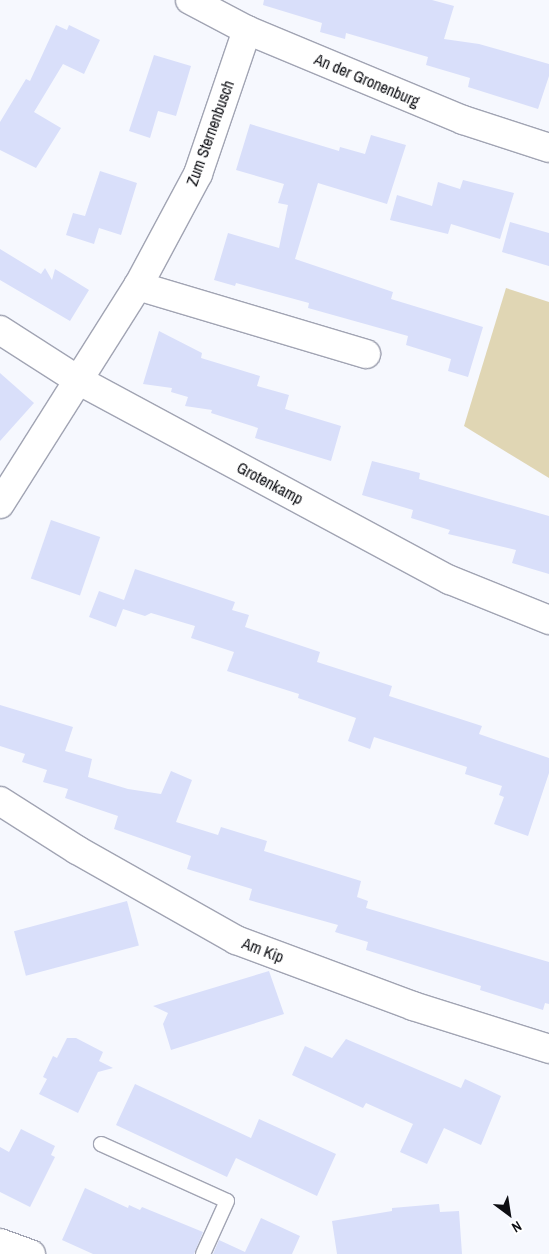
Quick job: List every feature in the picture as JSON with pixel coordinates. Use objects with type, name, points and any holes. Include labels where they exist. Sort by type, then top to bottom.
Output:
[{"type":"street","name":"An der Gronenburg","points":[[190,0],[247,30],[463,120],[549,148]]},
{"type":"street","name":"Zum Sternenbusch","points":[[0,504],[138,286],[198,174],[247,30]]},
{"type":"street","points":[[138,286],[366,354]]},
{"type":"street","name":"Grotenkamp","points":[[0,330],[78,380],[450,580],[549,620]]},
{"type":"street","name":"Am Kip","points":[[0,801],[78,850],[236,940],[413,1006],[549,1049]]},
{"type":"street","points":[[0,1243],[31,1254]]},
{"type":"lane","points":[[100,1144],[227,1201],[204,1254]]},
{"type":"shaded area","points":[[506,288],[549,302],[549,478],[464,426]]},
{"type":"building","points":[[264,0],[432,0],[454,6],[444,39],[479,44],[549,64],[549,76],[538,109],[468,87],[470,78],[426,65],[428,57],[346,33],[345,39],[320,32],[322,23],[263,5]]},
{"type":"building","points":[[56,25],[67,30],[69,25],[100,40],[84,74],[63,64],[34,112],[61,128],[36,168],[0,150],[0,122],[26,79],[30,81]]},
{"type":"building","points":[[154,55],[191,66],[176,116],[158,111],[150,138],[129,131]]},
{"type":"building","points":[[250,124],[339,151],[340,147],[365,154],[371,135],[406,145],[387,204],[318,183],[295,259],[393,292],[391,299],[483,327],[468,377],[448,371],[451,359],[406,345],[408,336],[308,308],[309,303],[236,283],[235,286],[214,280],[228,233],[279,248],[288,205],[278,203],[284,184],[236,170]]},
{"type":"building","points":[[100,171],[137,183],[121,235],[99,228],[94,244],[66,235],[73,213],[85,216]]},
{"type":"building","points":[[463,180],[514,193],[500,239],[451,224],[448,234],[390,220],[397,195],[432,206],[438,182],[460,189]]},
{"type":"building","points":[[510,222],[549,233],[549,266],[502,252]]},
{"type":"building","points":[[0,249],[41,274],[45,268],[52,280],[55,269],[89,290],[70,321],[0,280]]},
{"type":"building","points":[[159,331],[202,353],[201,358],[260,376],[257,386],[289,395],[285,409],[341,426],[331,461],[255,438],[258,428],[211,413],[212,410],[185,406],[188,397],[171,392],[172,388],[143,384]]},
{"type":"building","points":[[0,373],[34,403],[0,441]]},
{"type":"building","points":[[372,461],[420,473],[419,479],[549,516],[549,574],[512,563],[516,550],[448,534],[450,530],[411,518],[413,510],[362,495]]},
{"type":"building","points":[[51,520],[100,537],[80,596],[31,579]]},
{"type":"building","points":[[135,569],[235,602],[232,610],[249,615],[245,627],[320,652],[317,662],[392,686],[389,696],[482,726],[479,734],[549,758],[549,773],[528,836],[494,824],[504,797],[499,795],[502,786],[465,774],[467,767],[374,737],[370,749],[348,741],[356,718],[298,698],[299,694],[227,671],[234,652],[191,638],[195,626],[151,613],[145,616],[123,609],[116,627],[89,617],[99,591],[124,600]]},
{"type":"building","points":[[0,705],[73,727],[65,751],[92,759],[88,777],[128,789],[161,794],[171,771],[192,780],[176,822],[218,835],[221,827],[267,841],[264,851],[361,881],[357,897],[368,901],[366,908],[549,962],[549,1004],[545,1003],[543,1010],[480,990],[481,986],[366,950],[368,942],[335,932],[338,925],[249,900],[252,889],[187,869],[191,856],[114,829],[118,816],[65,798],[68,789],[43,782],[47,770],[22,762],[25,754],[0,746]]},
{"type":"building","points":[[127,901],[139,945],[26,976],[14,931]]},
{"type":"building","points":[[269,971],[284,1014],[171,1050],[163,1024],[168,1013],[153,1006]]},
{"type":"building","points":[[67,1038],[76,1038],[103,1052],[99,1061],[113,1068],[98,1072],[78,1113],[39,1094],[47,1079],[43,1077],[53,1056],[57,1058]]},
{"type":"building","points":[[346,1039],[461,1088],[465,1079],[501,1096],[481,1145],[444,1128],[427,1164],[400,1152],[413,1124],[366,1103],[363,1108],[292,1075],[305,1046],[332,1058]]},
{"type":"building","points":[[135,1084],[251,1138],[259,1119],[336,1154],[317,1196],[236,1158],[227,1177],[116,1125]]},
{"type":"building","points":[[21,1129],[55,1146],[51,1155],[55,1157],[30,1207],[0,1192],[0,1147],[9,1152]]},
{"type":"building","points":[[85,1188],[128,1208],[129,1205],[140,1210],[142,1207],[203,1232],[194,1254],[93,1254],[62,1240]]},
{"type":"building","points":[[439,1204],[440,1212],[459,1211],[462,1254],[337,1254],[332,1221],[392,1211],[392,1208]]},
{"type":"building","points":[[261,1218],[300,1236],[292,1254],[213,1254],[219,1240],[245,1252]]}]
